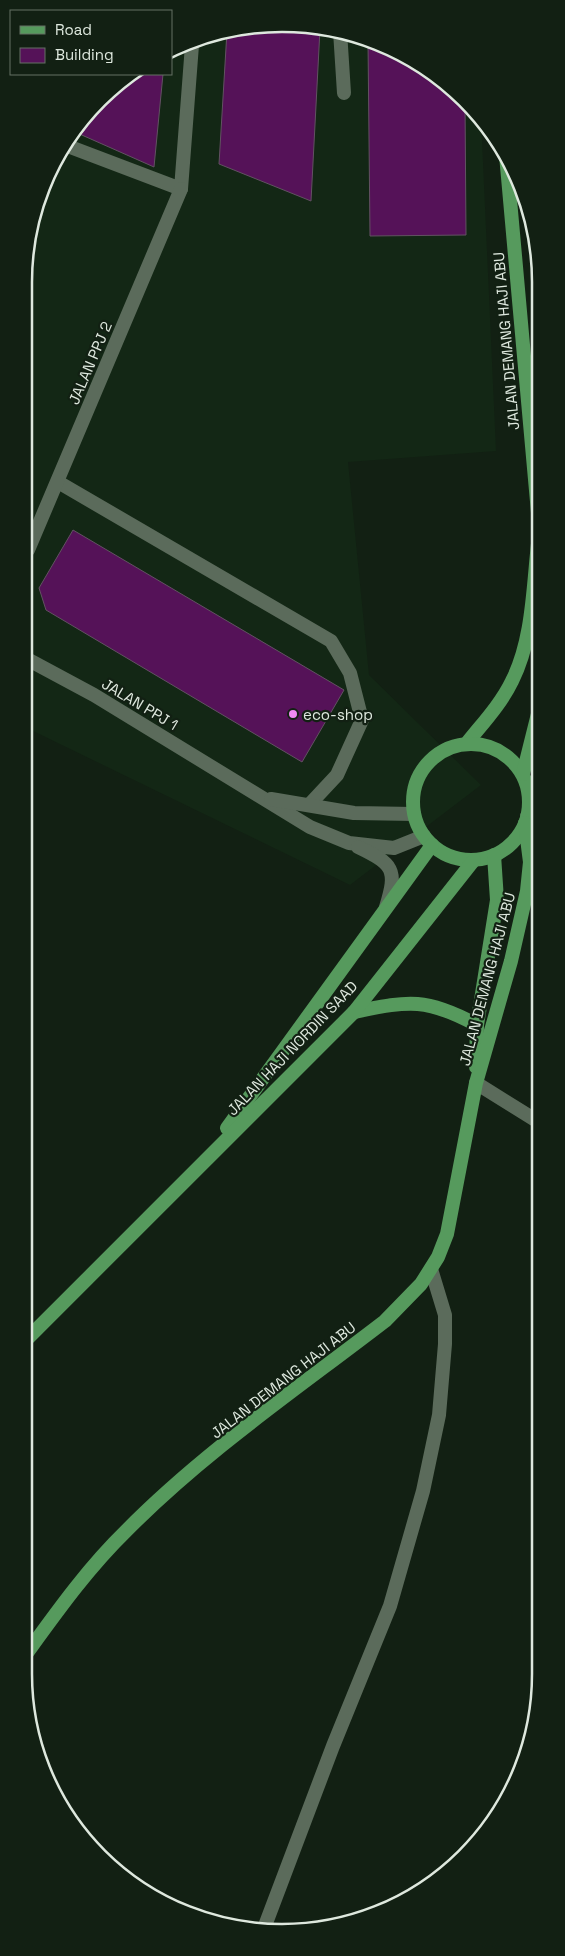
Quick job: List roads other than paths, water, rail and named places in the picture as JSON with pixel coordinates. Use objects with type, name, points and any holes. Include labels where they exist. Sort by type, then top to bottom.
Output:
[{"type":"main road","name":"JALAN DEMANG HAJI ABU","points":[[513,186],[532,444]]},
{"type":"main road","points":[[467,744],[512,682],[521,657],[529,622],[532,593]]},
{"type":"main road","points":[[529,780],[513,761],[499,750],[484,745],[467,744],[451,747],[436,755],[424,766],[416,781],[413,797],[414,814],[428,841],[444,854],[459,859],[474,860],[494,855],[507,848],[518,837],[530,819],[529,780],[532,758]]},
{"type":"main road","name":"JALAN DEMANG HAJI ABU","points":[[32,1646],[76,1586],[126,1530],[184,1478],[385,1321],[410,1298],[431,1269],[446,1234],[476,1083],[511,961],[527,891],[530,862],[530,819]]},
{"type":"main road","name":"JALAN HAJI NORDIN SAAD","points":[[203,1161],[384,912],[428,841]]},
{"type":"main road","name":"JALAN DEMANG HAJI ABU","points":[[476,1083],[477,1025],[497,900],[494,855]]},
{"type":"main road","name":"JALAN HAJI NORDIN SAAD","points":[[32,1334],[354,1012],[474,860]]},
{"type":"main road","points":[[354,1012],[398,1003],[422,1002],[451,1011],[477,1025]]},
{"type":"street","points":[[341,39],[344,93]]},
{"type":"street","name":"JALAN PPJ 2","points":[[32,541],[181,188],[192,50]]},
{"type":"street","points":[[72,148],[181,188]]},
{"type":"street","points":[[58,482],[331,641],[350,673],[362,720],[337,774],[308,805]]},
{"type":"street","name":"JALAN PPJ 1","points":[[32,662],[94,694],[310,827],[349,843]]},
{"type":"street","points":[[263,798],[354,813],[414,814]]},
{"type":"street","points":[[349,843],[394,848],[428,841]]},
{"type":"street","points":[[349,843],[386,862],[392,877],[384,912]]},
{"type":"street","points":[[476,1083],[532,1118]]},
{"type":"street","points":[[266,1923],[333,1746],[390,1606],[423,1491],[439,1415],[445,1344],[445,1315],[431,1269]]},
{"type":"place","name":"eco-shop","points":[[293,714]]}]
